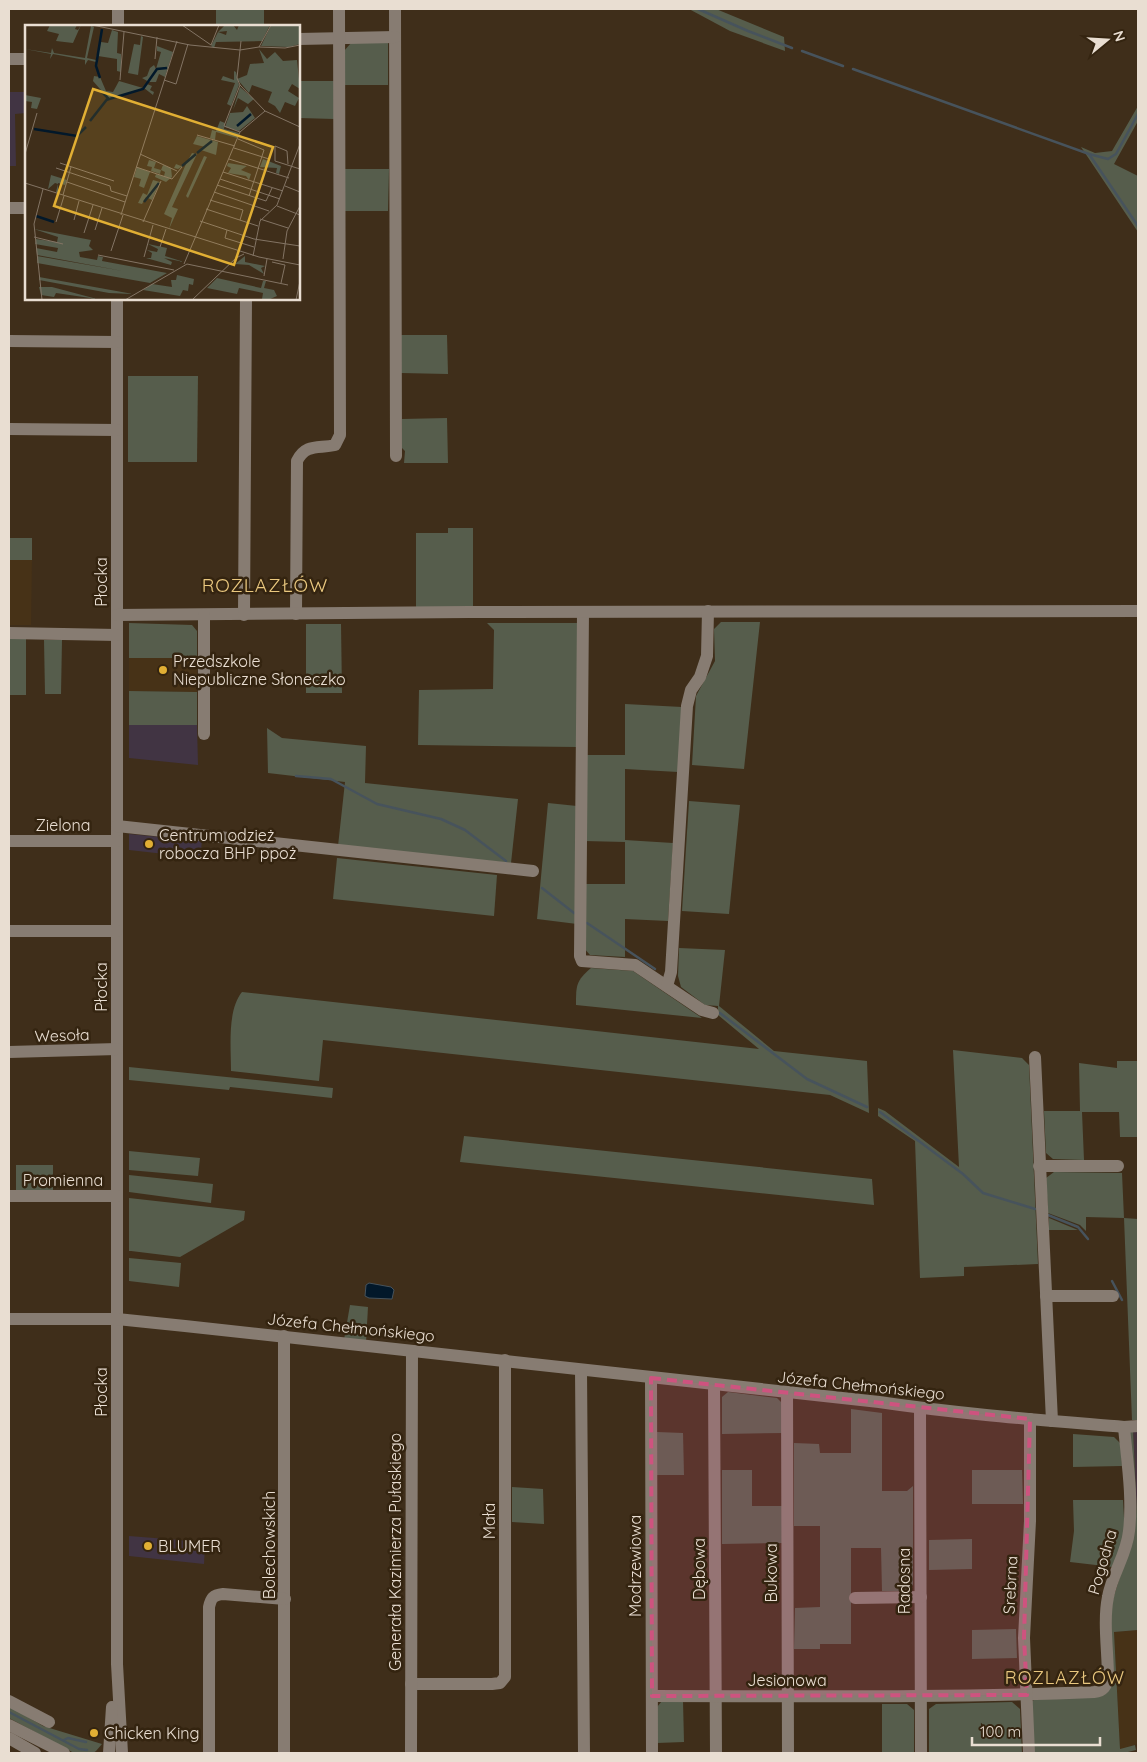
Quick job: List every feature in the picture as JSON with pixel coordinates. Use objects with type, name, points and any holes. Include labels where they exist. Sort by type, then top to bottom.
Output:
[{"type":"street","points":[[118,9],[118,25]]},
{"type":"street","points":[[296,614],[297,461],[301,453],[310,448],[335,445],[340,435],[339,9]]},
{"type":"street","points":[[395,9],[396,456]]},
{"type":"street","points":[[300,39],[395,37]]},
{"type":"street","points":[[9,59],[25,59]]},
{"type":"street","points":[[9,208],[25,208]]},
{"type":"street","name":"Płocka","points":[[117,300],[117,1675],[122,1753]]},
{"type":"street","points":[[244,615],[246,300]]},
{"type":"street","points":[[9,341],[117,342]]},
{"type":"street","points":[[9,429],[117,430]]},
{"type":"street","points":[[117,615],[708,611],[1138,611]]},
{"type":"street","points":[[668,986],[672,963],[687,706],[691,690],[700,677],[707,656],[708,611]]},
{"type":"street","points":[[583,612],[580,956],[584,962],[635,965],[702,1010],[713,1013]]},
{"type":"street","points":[[204,615],[204,734]]},
{"type":"street","points":[[9,633],[117,635]]},
{"type":"street","points":[[117,826],[533,871]]},
{"type":"street","name":"Zielona","points":[[9,841],[117,841]]},
{"type":"street","points":[[9,931],[117,931]]},
{"type":"street","name":"Wesoła","points":[[9,1052],[117,1049]]},
{"type":"street","points":[[1035,1057],[1052,1421]]},
{"type":"street","points":[[1039,1166],[1118,1166]]},
{"type":"street","name":"Promienna","points":[[9,1196],[117,1196]]},
{"type":"street","points":[[1046,1296],[1113,1296]]},
{"type":"street","name":"Józefa Chełmońskiego","points":[[9,1319],[117,1319],[505,1360],[920,1408],[1124,1427],[1138,1426]]},
{"type":"street","name":"Bolechowskich","points":[[284,1336],[284,1753]]},
{"type":"street","name":"Generała Kazimierza Pułaskiego","points":[[412,1350],[412,1753]]},
{"type":"street","name":"Mała","points":[[411,1684],[492,1684],[503,1681],[506,1673],[505,1360]]},
{"type":"street","points":[[581,1370],[584,1753]]},
{"type":"street","name":"Modrzewiowa","points":[[651,1378],[652,1753]]},
{"type":"street","name":"Dębowa","points":[[714,1385],[716,1753]]},
{"type":"street","name":"Bukowa","points":[[787,1392],[788,1753]]},
{"type":"street","name":"Radosna","points":[[920,1408],[921,1753]]},
{"type":"street","name":"Srebrna","points":[[1029,1753],[1024,1638],[1030,1521],[1030,1419]]},
{"type":"street","name":"Pogodna","points":[[1027,1695],[1094,1692],[1102,1690],[1106,1686],[1108,1678],[1106,1607],[1108,1594],[1128,1542],[1130,1530],[1124,1427]]},
{"type":"street","points":[[209,1753],[208,1607],[210,1600],[216,1595],[223,1594],[285,1600]]},
{"type":"street","points":[[855,1598],[921,1598]]},
{"type":"street","name":"Płocka","points":[[109,1753],[113,1690],[117,1675]]},
{"type":"street","name":"Jesionowa","points":[[652,1696],[921,1697],[1027,1695]]},
{"type":"street","points":[[9,1701],[49,1722]]},
{"type":"street","points":[[9,1725],[64,1753]]},
{"type":"street","points":[[100,1753],[110,1736]]},
{"type":"street","points":[[9,1738],[35,1753]]},
{"type":"highlighted area","points":[[651,1378],[1030,1419],[1024,1638],[1027,1695],[652,1696]]},
{"type":"shaded area","points":[[9,92],[25,92],[25,113],[15,114],[16,166],[9,166]]},
{"type":"shaded area","points":[[9,560],[32,560],[31,625],[9,625]]},
{"type":"shaded area","name":"Przedszkole Niepubliczne Słoneczko","points":[[129,658],[197,658],[197,692],[129,691]]},
{"type":"shaded area","points":[[129,725],[197,725],[198,765],[129,758]]},
{"type":"shaded area","points":[[129,834],[202,841],[200,858],[129,850]]},
{"type":"shaded area","points":[[1133,1429],[1138,1430],[1138,1537]]},
{"type":"shaded area","points":[[129,1536],[180,1540],[205,1545],[204,1564],[129,1556]]},
{"type":"shaded area","points":[[1138,1630],[1138,1744],[1120,1749],[1114,1632]]},
{"type":"green space","points":[[216,9],[264,9],[264,25],[216,25]]},
{"type":"green space","points":[[689,9],[716,9],[784,37],[785,51],[730,31]]},
{"type":"green space","points":[[388,42],[388,85],[344,85],[344,51],[351,43]]},
{"type":"green space","points":[[300,81],[334,81],[334,119],[300,118]]},
{"type":"green space","points":[[1138,106],[1138,121],[1114,164],[1138,176],[1138,232],[1081,147],[1095,153],[1112,151]]},
{"type":"green space","points":[[344,169],[389,169],[388,211],[344,211]]},
{"type":"green space","points":[[401,335],[447,335],[448,374],[401,373]]},
{"type":"green space","points":[[128,376],[198,376],[197,462],[128,462]]},
{"type":"green space","points":[[447,418],[448,463],[404,463],[405,451],[402,448],[402,419]]},
{"type":"green space","points":[[448,528],[473,528],[473,608],[416,609],[416,533],[448,533]]},
{"type":"green space","points":[[9,538],[32,538],[32,560],[9,560]]},
{"type":"green space","points":[[721,622],[760,622],[744,769],[692,765],[696,696],[715,661],[714,629]]},
{"type":"green space","points":[[129,623],[192,625],[197,631],[197,658],[129,658]]},
{"type":"green space","points":[[487,623],[580,623],[578,747],[418,745],[419,690],[493,689],[494,630]]},
{"type":"green space","points":[[306,624],[341,624],[342,693],[306,693]]},
{"type":"green space","points":[[9,639],[26,639],[26,695],[9,695]]},
{"type":"green space","points":[[44,640],[62,640],[61,694],[45,694]]},
{"type":"green space","points":[[129,691],[197,692],[197,725],[129,725]]},
{"type":"green space","points":[[625,704],[682,707],[678,772],[625,769],[625,840],[673,843],[668,921],[625,919],[625,957],[590,955],[583,947],[584,884],[625,884],[625,842],[584,841],[585,755],[625,755]]},
{"type":"green space","points":[[267,728],[282,738],[366,746],[365,783],[518,799],[511,863],[338,846],[345,782],[268,773]]},
{"type":"green space","points":[[689,801],[740,805],[729,914],[682,911]]},
{"type":"green space","points":[[548,803],[577,806],[577,924],[537,919]]},
{"type":"green space","points":[[337,858],[497,875],[494,916],[333,899]]},
{"type":"green space","points":[[679,948],[725,950],[719,1006],[774,1051],[867,1061],[869,1113],[830,1095],[323,1040],[319,1081],[231,1071],[232,1019],[237,1000],[242,992],[759,1049],[718,1015],[718,1006],[705,1005],[681,987],[678,976]]},
{"type":"green space","points":[[591,968],[633,971],[702,1018],[576,1005],[578,984],[582,976]]},
{"type":"green space","points":[[953,1050],[1022,1058],[1029,1065],[1038,1264],[964,1267],[964,1276],[920,1278],[915,1141],[878,1116],[878,1108],[885,1111],[959,1167]]},
{"type":"green space","points":[[1117,1061],[1138,1061],[1138,1137],[1120,1137],[1119,1112],[1082,1112],[1084,1160],[1053,1159],[1046,1153],[1044,1111],[1080,1111],[1079,1063],[1117,1068]]},
{"type":"green space","points":[[129,1067],[333,1088],[332,1098],[230,1087],[229,1090],[129,1080]]},
{"type":"green space","points":[[464,1136],[872,1179],[874,1205],[460,1162]]},
{"type":"green space","points":[[129,1151],[200,1158],[198,1176],[129,1170]]},
{"type":"green space","points":[[16,1165],[53,1165],[53,1192],[16,1192]]},
{"type":"green space","points":[[1054,1172],[1122,1173],[1124,1218],[1086,1217],[1086,1231],[1080,1225],[1048,1213],[1046,1178]]},
{"type":"green space","points":[[129,1175],[213,1184],[211,1203],[129,1192]]},
{"type":"green space","points":[[129,1198],[245,1211],[244,1220],[180,1257],[129,1251]]},
{"type":"green space","points":[[1049,1218],[1078,1230],[1049,1230]]},
{"type":"green space","points":[[1124,1218],[1138,1219],[1138,1420],[1132,1420]]},
{"type":"green space","points":[[129,1258],[181,1263],[179,1287],[129,1281]]},
{"type":"green space","points":[[350,1305],[368,1307],[366,1342],[344,1340]]},
{"type":"green space","points":[[728,1392],[777,1398],[782,1403],[783,1433],[722,1434],[722,1397]]},
{"type":"green space","points":[[851,1409],[882,1413],[882,1491],[907,1491],[913,1486],[913,1585],[907,1591],[882,1591],[881,1548],[851,1548],[851,1644],[820,1644],[820,1649],[794,1649],[795,1608],[820,1607],[820,1526],[794,1526],[794,1443],[819,1444],[820,1453],[851,1453]]},
{"type":"green space","points":[[1133,1429],[1138,1538],[1138,1630],[1114,1632],[1120,1749],[1135,1745],[1136,1750],[1124,1753],[1034,1753],[1032,1701],[1036,1699],[1102,1696],[1109,1612],[1128,1551],[1129,1433]]},
{"type":"green space","points":[[657,1432],[683,1433],[684,1475],[657,1475]]},
{"type":"green space","points":[[1073,1434],[1114,1437],[1121,1444],[1122,1466],[1073,1467]]},
{"type":"green space","points":[[722,1470],[752,1470],[752,1506],[783,1506],[782,1543],[722,1544]]},
{"type":"green space","points":[[972,1470],[1022,1470],[1023,1504],[972,1504]]},
{"type":"green space","points":[[512,1487],[543,1489],[544,1524],[512,1522]]},
{"type":"green space","points":[[1073,1500],[1123,1500],[1125,1535],[1113,1567],[1070,1562],[1074,1531]]},
{"type":"green space","points":[[972,1539],[972,1569],[929,1570],[929,1540]]},
{"type":"green space","points":[[1016,1629],[1017,1658],[972,1659],[972,1630]]},
{"type":"green space","points":[[662,1701],[683,1701],[684,1742],[657,1743],[657,1707]]},
{"type":"green space","points":[[1012,1702],[1020,1709],[1022,1753],[929,1753],[929,1709],[936,1704]]},
{"type":"green space","points":[[882,1704],[907,1704],[914,1710],[914,1753],[882,1753]]},
{"type":"green space","points":[[9,1706],[43,1726],[102,1744],[93,1753],[74,1753],[9,1718]]},
{"type":"water","points":[[369,1283],[391,1287],[394,1290],[392,1299],[369,1298],[365,1296],[366,1285]]},
{"type":"waterway","points":[[698,9],[792,48]]},
{"type":"waterway","points":[[802,51],[843,66]]},
{"type":"waterway","points":[[853,69],[1089,154],[1108,159],[1116,154],[1138,114]]},
{"type":"waterway","points":[[1089,154],[1138,226]]},
{"type":"waterway","points":[[296,776],[331,779],[377,804],[441,819],[465,830],[506,861]]},
{"type":"waterway","points":[[542,888],[574,913]]},
{"type":"waterway","points":[[587,923],[655,969]]},
{"type":"waterway","points":[[720,1013],[807,1079],[867,1107]]},
{"type":"waterway","points":[[880,1112],[963,1174],[983,1193],[1035,1209]]},
{"type":"waterway","points":[[1048,1215],[1078,1227],[1088,1239]]},
{"type":"waterway","points":[[1112,1281],[1122,1300]]},
{"type":"waterway","points":[[9,1712],[79,1749],[87,1750]]},
{"type":"waterway","points":[[64,1740],[68,1738],[86,1742]]},
{"type":"place","name":"Przedszkole Niepubliczne Słoneczko","points":[[163,670]]},
{"type":"place","name":"Centrum odzież robocza BHP ppoż","points":[[149,844]]},
{"type":"place","name":"BLUMER","points":[[148,1546]]},
{"type":"place","name":"Chicken King","points":[[94,1733]]},
{"type":"district","name":"ROZLAZŁÓW","points":[[265,585]]},
{"type":"district","name":"ROZLAZŁÓW","points":[[1065,1677]]}]
